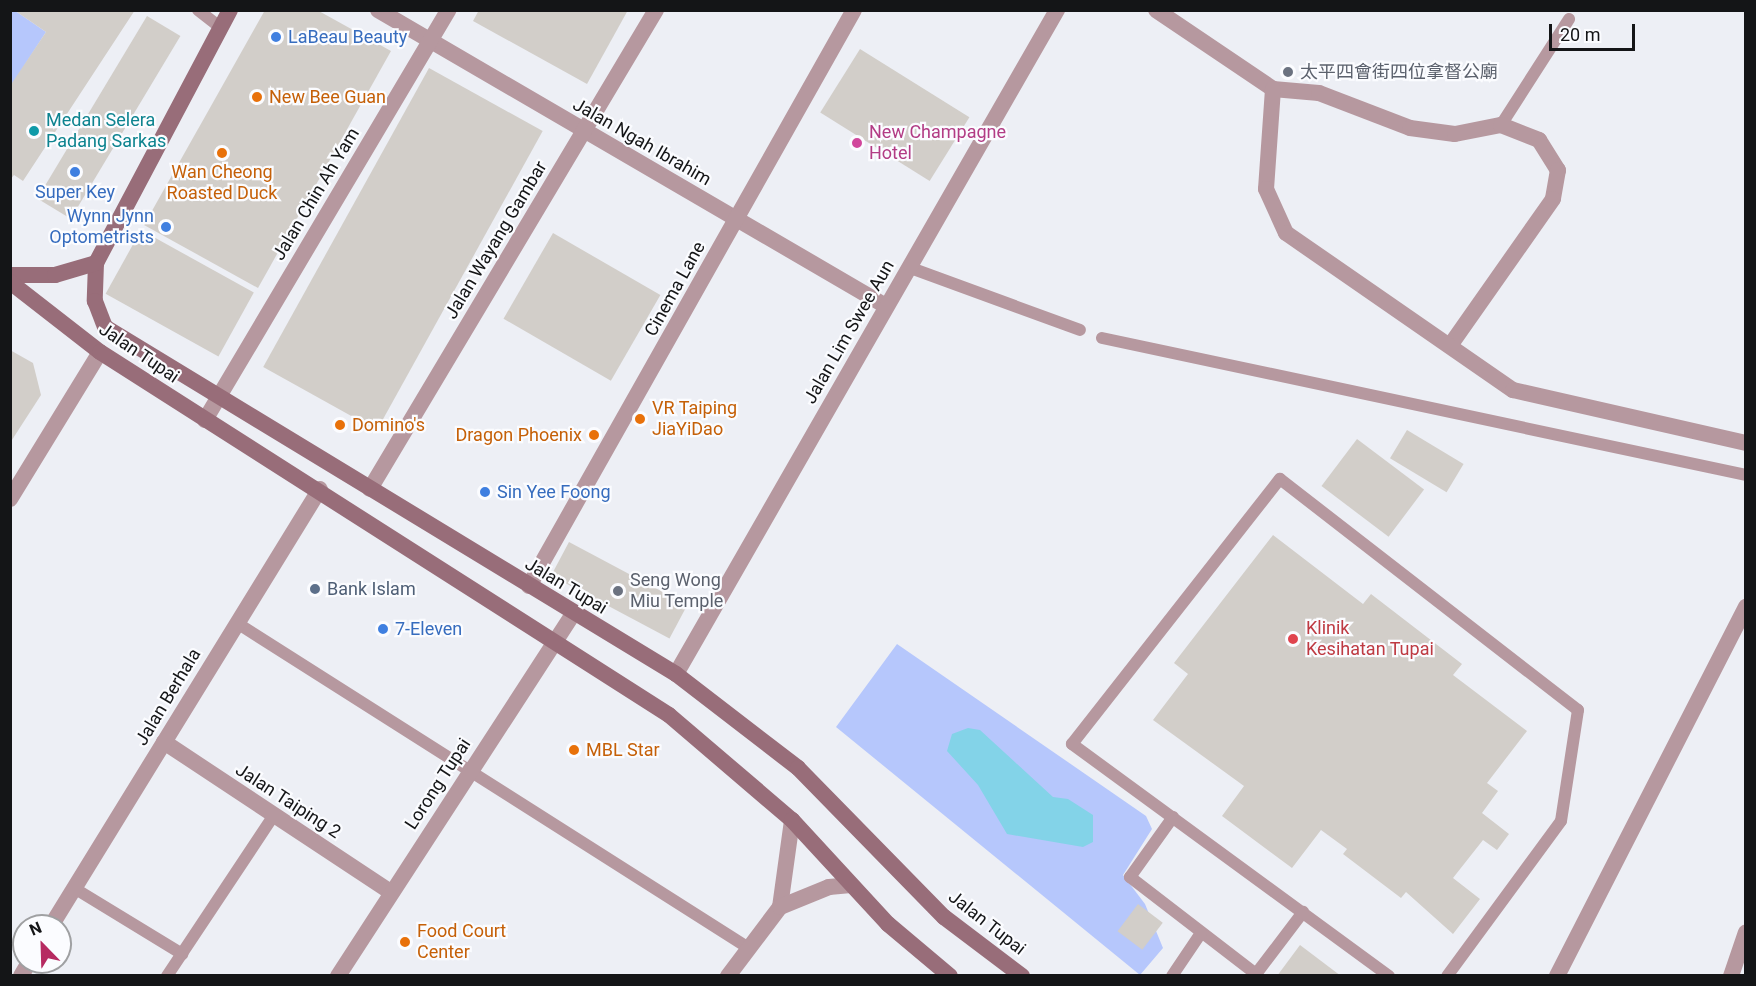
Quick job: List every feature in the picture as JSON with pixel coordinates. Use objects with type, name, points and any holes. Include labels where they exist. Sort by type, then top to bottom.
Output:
[{"type":"main road","points":[[10,275],[55,275],[96,263],[230,10]]},
{"type":"main road","name":"Jalan Tupai","points":[[96,263],[95,301],[105,327],[573,614],[676,674],[798,768],[944,917],[1022,975]]},
{"type":"main road","name":"Jalan Tupai","points":[[10,282],[100,352],[205,420],[320,489],[669,715],[792,820],[851,885],[950,975]]},
{"type":"street","name":"Jalan Ngah Ibrahim","points":[[378,10],[886,306]]},
{"type":"street","name":"Jalan Chin Ah Yam","points":[[205,420],[448,10]]},
{"type":"street","name":"Jalan Wayang Gambar","points":[[370,489],[656,10]]},
{"type":"street","name":"Cinema Lane","points":[[529,586],[854,10]]},
{"type":"street","name":"Jalan Lim Swee Aun","points":[[676,674],[1057,10]]},
{"type":"street","points":[[1156,10],[1273,88],[1319,93],[1410,128],[1455,134],[1501,125],[1539,140],[1552,156],[1558,186],[1451,344]]},
{"type":"street","points":[[1273,88],[1266,189],[1286,233],[1451,344],[1513,390],[1532,397],[1746,443]]},
{"type":"street","points":[[10,499],[100,352]]},
{"type":"street","name":"Jalan Berhala","points":[[58,914],[320,489]]},
{"type":"street","points":[[1557,975],[1746,607]]},
{"type":"street","name":"Lorong Tupai","points":[[338,975],[573,614]]},
{"type":"street","name":"Jalan Taiping 2","points":[[164,742],[391,892]]},
{"type":"street","points":[[780,908],[792,820]]},
{"type":"street","points":[[728,975],[747,947],[780,908],[829,887],[851,885]]},
{"type":"street","points":[[1731,975],[1746,932]]},
{"type":"lane","points":[[198,10],[220,27]]},
{"type":"lane","points":[[1501,125],[1569,19]]},
{"type":"lane","points":[[908,267],[1080,330]]},
{"type":"lane","points":[[1102,338],[1746,475]]},
{"type":"lane","points":[[1389,975],[1072,744],[1280,479],[1578,710],[1561,821],[1447,975]]},
{"type":"lane","points":[[237,623],[747,947]]},
{"type":"lane","points":[[167,975],[274,815]]},
{"type":"lane","points":[[1173,817],[1130,877],[1256,974],[1302,912]]},
{"type":"lane","points":[[74,888],[182,954]]},
{"type":"lane","points":[[1172,975],[1201,933]]},
{"type":"shaded area","points":[[14,10],[46,32],[11,86],[10,11]]},
{"type":"shaded area","points":[[897,644],[1146,816],[1152,829],[1123,875],[1145,904],[1163,948],[1140,975],[836,727]]},
{"type":"shaded area","points":[[968,728],[980,730],[1053,797],[1068,799],[1093,815],[1093,842],[1083,847],[1007,834],[978,785],[947,751],[952,734]]},
{"type":"building","name":"Medan Selera Padang Sarkas","points":[[14,10],[135,10],[23,181],[14,175],[10,180],[10,86],[46,32]]},
{"type":"building","points":[[265,10],[317,10],[391,51],[258,288],[144,225]]},
{"type":"building","points":[[479,10],[628,10],[587,84],[473,21]]},
{"type":"building","points":[[147,16],[180,36],[71,219],[37,199]]},
{"type":"building","points":[[860,49],[969,117],[930,181],[820,113]]},
{"type":"building","points":[[429,68],[543,131],[377,430],[263,367]]},
{"type":"building","points":[[141,230],[254,293],[218,356],[106,294]]},
{"type":"building","points":[[553,233],[660,295],[611,381],[504,319]]},
{"type":"building","points":[[10,350],[33,363],[41,395],[10,443]]},
{"type":"building","points":[[1407,430],[1464,464],[1447,492],[1390,458]]},
{"type":"building","points":[[1357,439],[1424,490],[1389,537],[1321,486]]},
{"type":"building","points":[[1273,535],[1363,604],[1371,594],[1462,664],[1453,675],[1527,731],[1487,783],[1498,791],[1482,813],[1509,834],[1497,850],[1483,840],[1453,878],[1480,899],[1453,934],[1406,892],[1401,898],[1343,854],[1347,849],[1321,830],[1292,868],[1222,816],[1244,786],[1153,720],[1188,674],[1174,663]]},
{"type":"building","name":"Seng Wong Miu Temple","points":[[569,542],[687,605],[669,638],[551,576]]},
{"type":"building","points":[[1138,904],[1163,923],[1142,950],[1118,931]]},
{"type":"building","points":[[1300,945],[1341,976],[1277,976]]},
{"type":"place","name":"LaBeau Beauty","points":[[276,37]]},
{"type":"place","name":"太平四會街四位拿督公廟","points":[[1288,72]]},
{"type":"place","name":"New Bee Guan","points":[[257,97]]},
{"type":"place","name":"Medan Selera Padang Sarkas","points":[[34,131]]},
{"type":"place","name":"New Champagne Hotel","points":[[857,143]]},
{"type":"place","name":"Wan Cheong Roasted Duck","points":[[222,153]]},
{"type":"place","name":"Super Key","points":[[75,172]]},
{"type":"place","name":"Wynn Jynn Optometrists","points":[[166,227]]},
{"type":"place","name":"VR Taiping JiaYiDao","points":[[640,419]]},
{"type":"place","name":"Domino's","points":[[340,425]]},
{"type":"place","name":"Dragon Phoenix","points":[[594,435]]},
{"type":"place","name":"Sin Yee Foong","points":[[485,492]]},
{"type":"place","name":"Bank Islam","points":[[315,589]]},
{"type":"place","name":"Seng Wong Miu Temple","points":[[618,591]]},
{"type":"place","name":"7-Eleven","points":[[383,629]]},
{"type":"place","name":"Klinik Kesihatan Tupai","points":[[1293,639]]},
{"type":"place","name":"MBL Star","points":[[574,750]]},
{"type":"place","name":"Food Court Center","points":[[405,942]]}]
